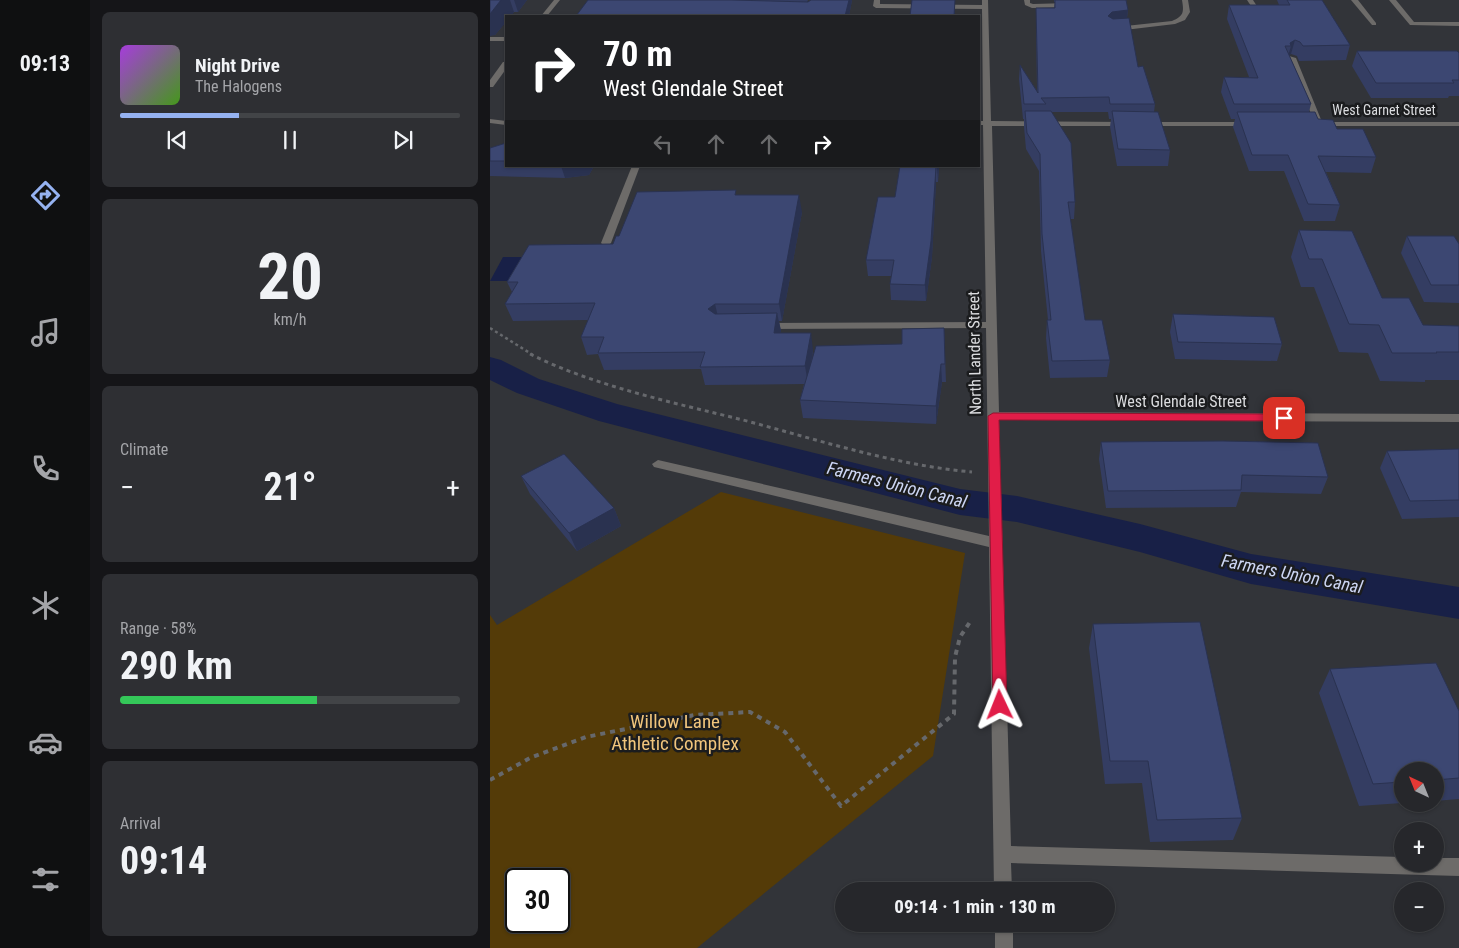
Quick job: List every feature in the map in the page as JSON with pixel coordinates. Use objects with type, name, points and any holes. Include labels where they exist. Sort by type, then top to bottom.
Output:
[{"type":"street","points":[[545,15],[557,0]]},
{"type":"street","points":[[877,0],[876,6],[985,3]]},
{"type":"street","points":[[1026,0],[1027,4],[1032,6],[1081,5]]},
{"type":"street","points":[[1111,30],[1173,23],[1183,19],[1188,12],[1185,0]]},
{"type":"street","points":[[1250,0],[1257,11]]},
{"type":"street","points":[[1354,0],[1374,24]]},
{"type":"street","points":[[1392,0],[1412,24],[1459,24]]},
{"type":"street","name":"North Lander Street","points":[[985,3],[983,123],[992,325],[1003,882]]},
{"type":"street","points":[[490,39],[505,39]]},
{"type":"street","points":[[1292,58],[1319,124]]},
{"type":"street","points":[[490,85],[505,65]]},
{"type":"street","points":[[490,121],[505,123]]},
{"type":"street","points":[[983,123],[1261,124]]},
{"type":"street","name":"West Garnet Street","points":[[1310,124],[1459,124]]},
{"type":"street","points":[[606,243],[636,167]]},
{"type":"street","points":[[757,326],[992,325]]},
{"type":"street","name":"West Glendale Street","points":[[993,416],[1459,418]]},
{"type":"street","points":[[658,464],[996,543]]},
{"type":"street","points":[[1002,854],[1459,867]]},
{"type":"street","points":[[1004,932],[1004,948]]},
{"type":"path","points":[[490,328],[533,357],[572,372],[644,394],[903,462],[943,470],[994,473]]},
{"type":"path","points":[[490,780],[530,758],[586,737],[695,715],[750,712],[785,732],[840,806],[954,714],[955,657],[960,637],[973,617]]},
{"type":"green space","name":"Willow Lane Athletic Complex","points":[[721,492],[965,553],[933,756],[697,948],[490,948],[490,615],[497,625]]},
{"type":"water","points":[[503,257],[524,257],[510,281],[490,281]]},
{"type":"building","points":[[490,0],[501,0],[490,14]]},
{"type":"building","points":[[588,0],[808,2],[811,0],[849,0],[845,15],[577,15]]},
{"type":"building","points":[[912,0],[955,0],[954,15],[910,15]]},
{"type":"building","points":[[1055,0],[1126,0],[1128,10],[1112,12],[1108,16],[1113,19],[1129,18],[1138,67],[1143,66],[1155,104],[1110,104],[1109,97],[1041,98],[1046,104],[1024,104],[1020,65],[1038,93],[1036,8],[1055,8]]},
{"type":"building","points":[[1287,0],[1322,0],[1350,45],[1303,46],[1295,40],[1290,43],[1291,46],[1285,46],[1311,104],[1234,104],[1224,77],[1258,78],[1229,5],[1290,5]]},
{"type":"building","points":[[1357,51],[1457,51],[1459,53],[1459,80],[1452,80],[1454,83],[1376,83]]},
{"type":"building","points":[[1025,111],[1051,111],[1071,143],[1075,202],[1068,202],[1085,320],[1102,320],[1110,360],[1052,361],[1047,320],[1051,320],[1042,234],[1040,154],[1027,133]]},
{"type":"building","points":[[1112,111],[1158,112],[1170,150],[1118,149]]},
{"type":"building","points":[[1237,112],[1315,112],[1318,119],[1333,120],[1337,129],[1363,129],[1376,157],[1318,156],[1340,205],[1308,204],[1288,155],[1252,155]]},
{"type":"building","points":[[505,143],[505,161],[490,161],[490,148]]},
{"type":"building","points":[[900,167],[936,167],[931,241],[925,285],[890,284],[894,260],[866,260],[878,197],[895,197]]},
{"type":"building","points":[[736,190],[735,195],[799,195],[779,304],[715,304],[708,309],[715,314],[777,313],[774,333],[811,333],[805,366],[700,367],[705,352],[598,353],[604,337],[581,337],[595,303],[505,304],[518,282],[507,282],[529,245],[613,244],[616,236],[619,236],[637,192]]},
{"type":"building","points":[[1299,230],[1352,231],[1382,298],[1409,298],[1423,325],[1459,326],[1459,352],[1392,353],[1379,325],[1349,324],[1322,259],[1309,259]]},
{"type":"building","points":[[1407,236],[1454,236],[1459,244],[1459,285],[1431,285]]},
{"type":"building","points":[[1173,314],[1274,317],[1282,344],[1178,342]]},
{"type":"building","points":[[944,328],[945,364],[941,364],[936,406],[800,400],[816,346],[902,344],[902,329]]},
{"type":"building","points":[[1223,441],[1318,443],[1328,477],[1242,475],[1241,490],[1108,491],[1101,442]]},
{"type":"building","points":[[1459,449],[1459,500],[1410,501],[1387,451]]},
{"type":"building","points":[[564,454],[614,508],[569,533],[521,476]]},
{"type":"building","points":[[1200,622],[1242,818],[1157,820],[1148,761],[1110,761],[1093,624]]},
{"type":"building","points":[[1436,663],[1459,711],[1459,778],[1444,779],[1444,762],[1394,762],[1394,783],[1373,784],[1330,669]]},
{"type":"waterway","name":"Farmers Union Canal","points":[[490,367],[528,386],[611,413],[960,502],[1017,509],[1140,538],[1251,569],[1459,603]]},
{"type":"route","points":[[1000,705],[993,416],[1284,418]]}]
